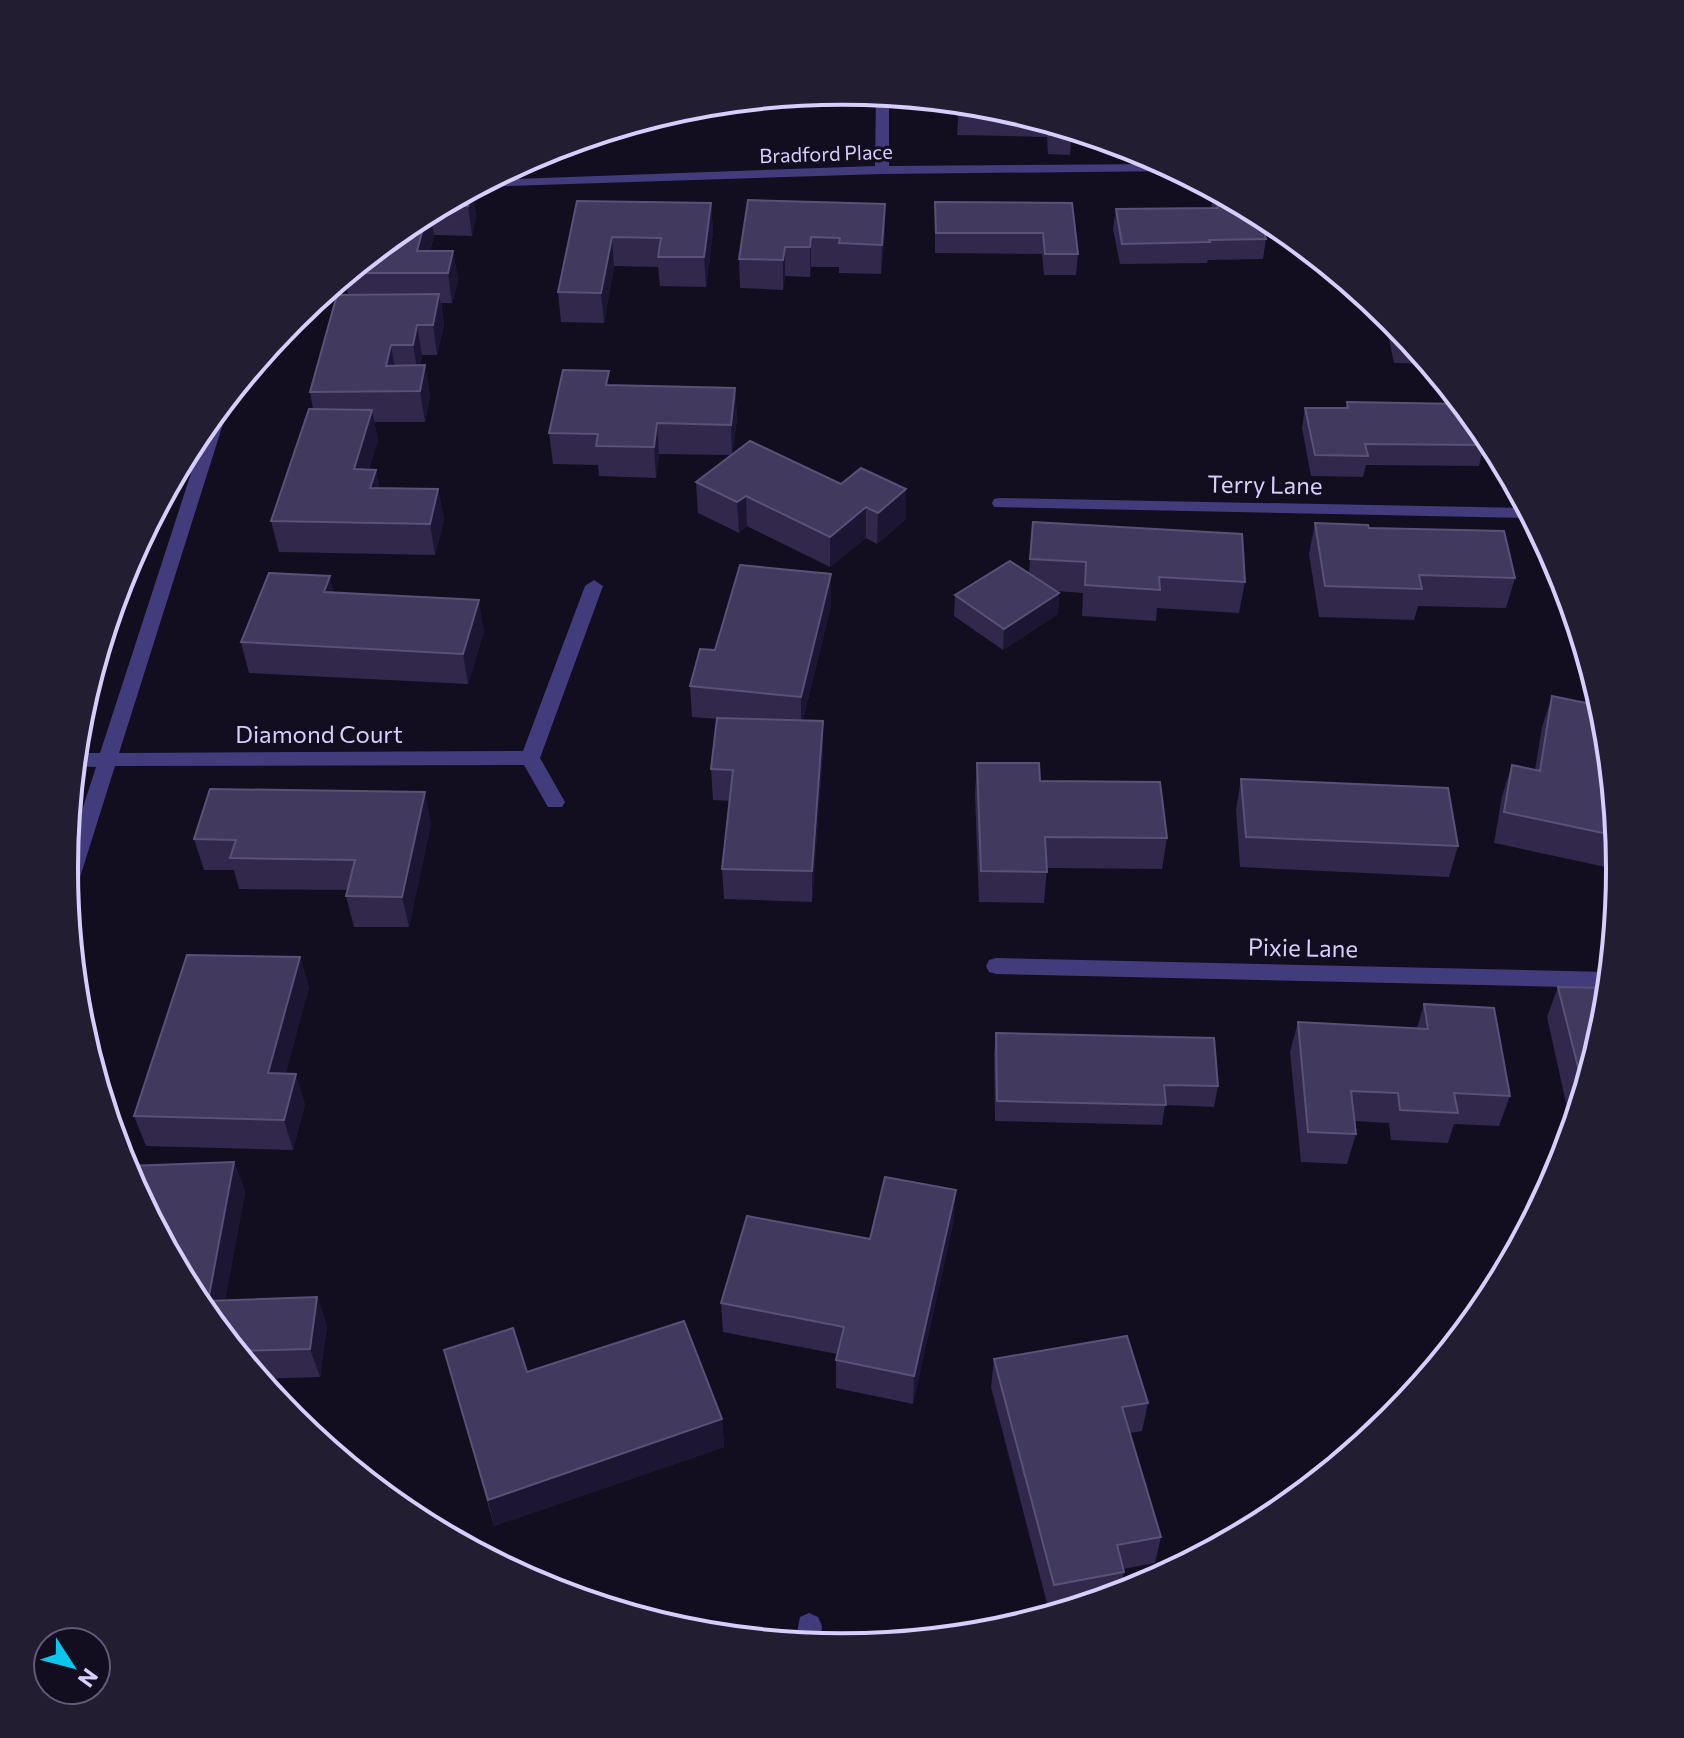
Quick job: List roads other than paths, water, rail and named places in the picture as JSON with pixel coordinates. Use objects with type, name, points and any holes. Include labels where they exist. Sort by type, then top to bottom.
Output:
[{"type":"street","points":[[882,107],[882,170]]},
{"type":"street","name":"Bradford Place","points":[[504,184],[882,170],[1145,168]]},
{"type":"street","points":[[79,849],[209,442]]},
{"type":"street","name":"Terry Lane","points":[[1000,503],[1517,513]]},
{"type":"street","points":[[555,802],[530,758],[594,586]]},
{"type":"street","name":"Diamond Court","points":[[87,760],[530,758]]},
{"type":"street","name":"Pixie Lane","points":[[996,966],[1597,980]]}]
